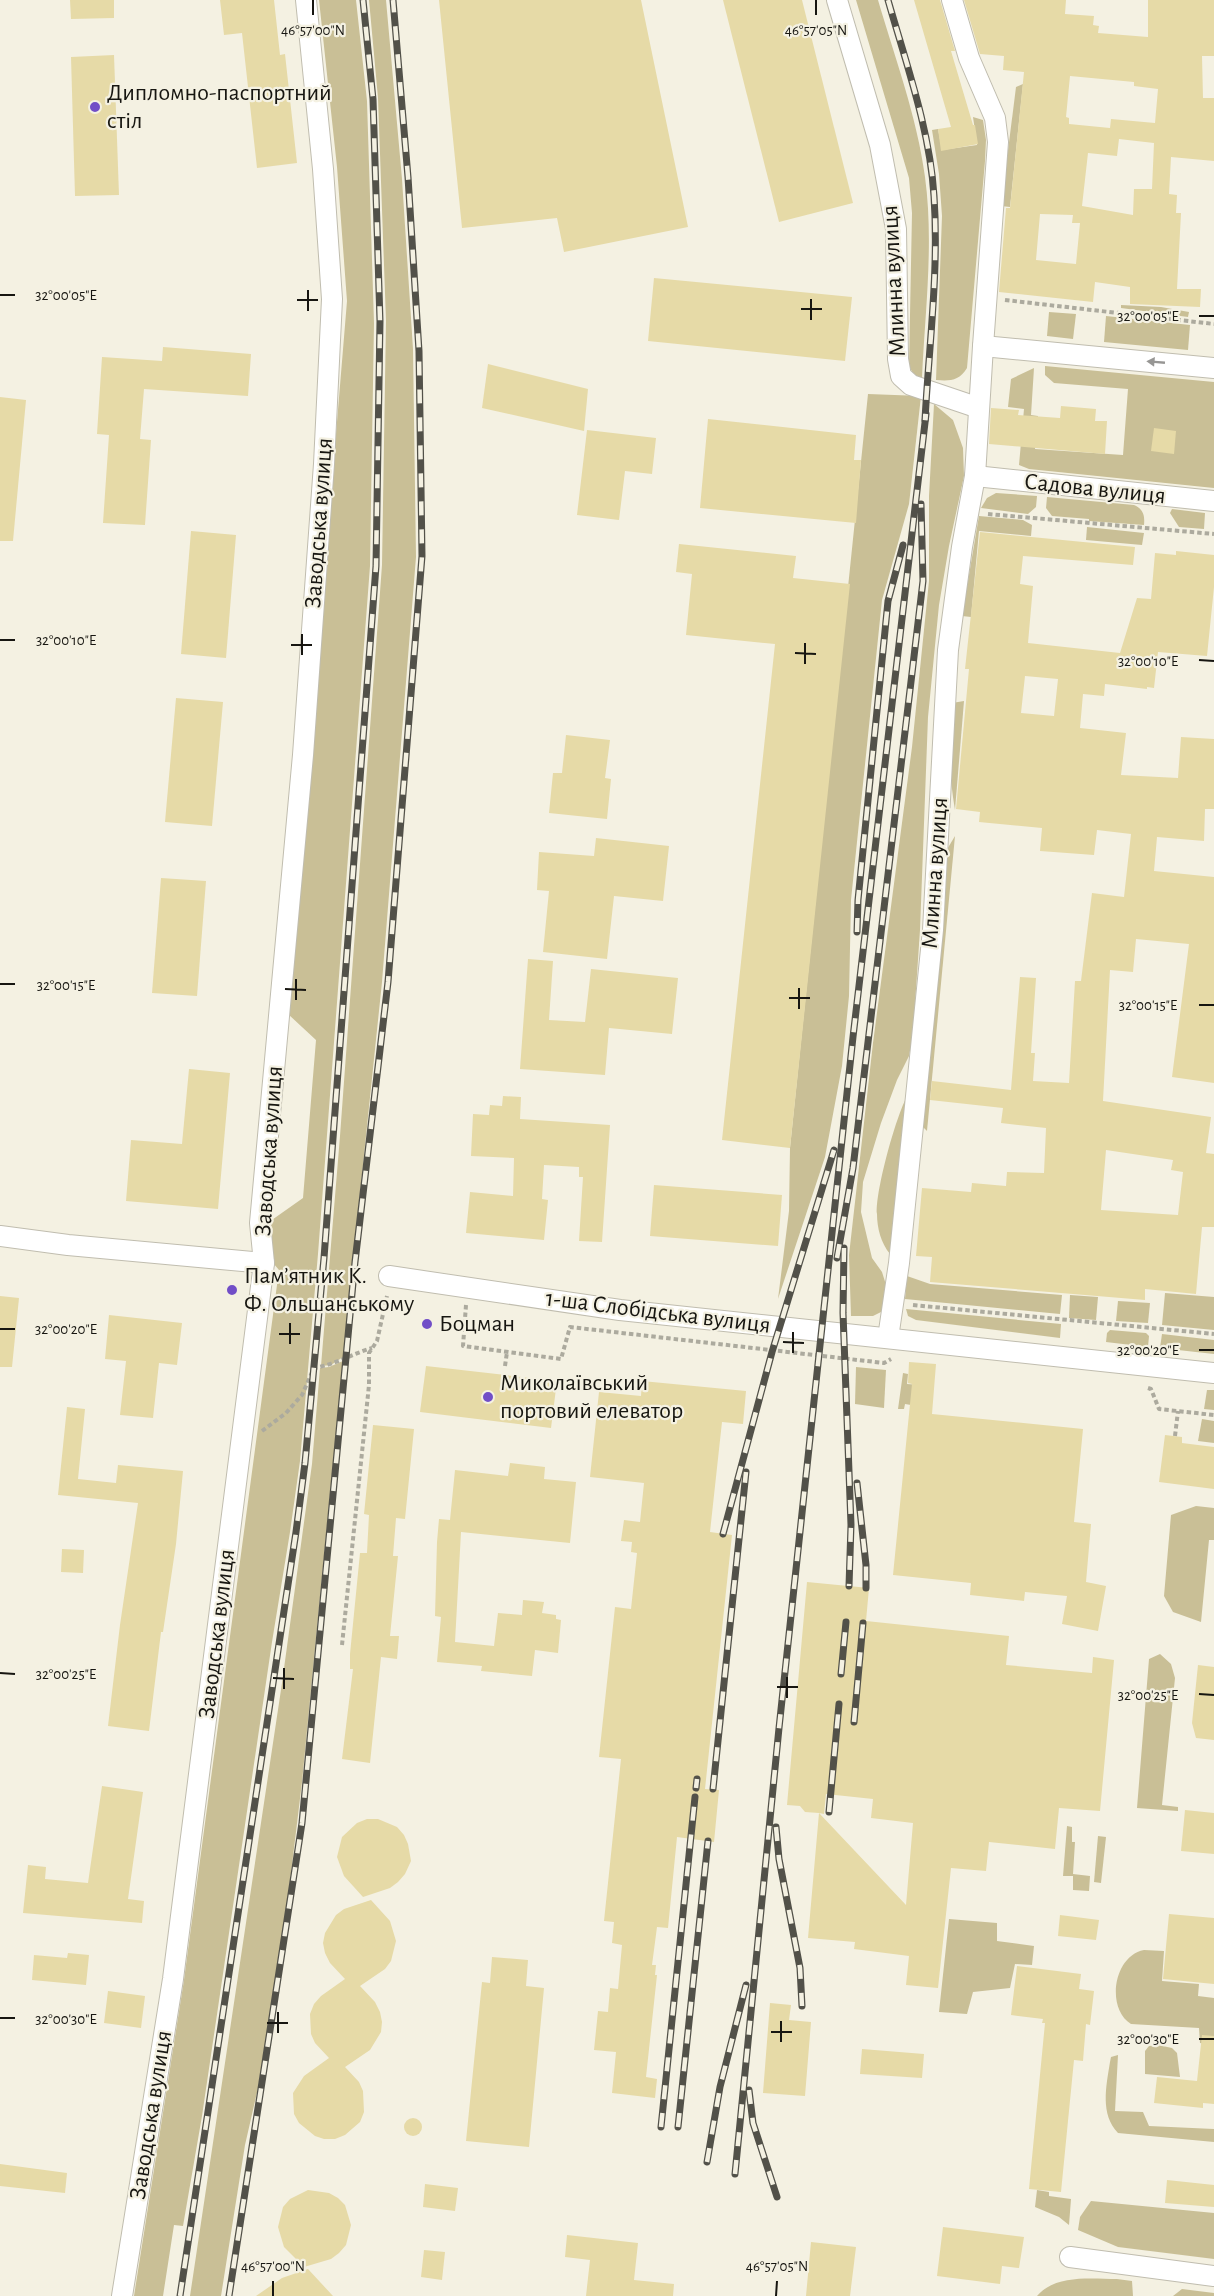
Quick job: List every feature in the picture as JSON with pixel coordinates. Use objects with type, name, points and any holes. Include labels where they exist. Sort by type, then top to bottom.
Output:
[{"type":"street","name":"Заводська вулиця","points":[[122,2296],[173,1979],[264,1263],[260,1222],[303,755],[324,464],[332,299],[323,169],[306,0]]},
{"type":"street","name":"Млинна вулиця","points":[[837,0],[880,144],[896,229],[898,359],[901,376],[911,385],[979,408]]},
{"type":"street","name":"Млинна вулиця","points":[[892,1347],[893,1304],[933,930],[948,650],[962,547],[975,476],[998,130],[969,58],[952,0]]},
{"type":"street","points":[[983,346],[1214,368]]},
{"type":"street","name":"Садова вулиця","points":[[975,476],[1214,501]]},
{"type":"street","points":[[0,1236],[68,1245],[264,1263]]},
{"type":"street","name":"1-ша Слобідська вулиця","points":[[388,1283],[620,1310],[892,1347],[1214,1373]]},
{"type":"street","points":[[1070,2257],[1214,2276]]},
{"type":"path","points":[[986,298],[1214,324]]},
{"type":"path","points":[[970,512],[1214,534]]},
{"type":"path","points":[[342,1645],[369,1385],[369,1353],[378,1341],[388,1283]]},
{"type":"path","points":[[466,1302],[463,1346],[561,1359],[570,1327],[884,1364],[892,1347]]},
{"type":"path","points":[[893,1304],[1214,1334]]},
{"type":"path","points":[[242,1442],[267,1429],[286,1413],[302,1395],[314,1368],[330,1366],[346,1357],[373,1348]]},
{"type":"path","points":[[505,1366],[507,1352]]},
{"type":"path","points":[[1142,1387],[1151,1389],[1159,1409],[1214,1416]]},
{"type":"path","points":[[1175,1436],[1178,1411]]},
{"type":"shaded area","points":[[319,0],[356,0],[367,101],[374,323],[370,566],[318,1254],[300,1461],[202,2116],[183,2226],[174,2225],[163,2296],[134,2296],[184,1980],[279,1270],[268,1257],[269,1222],[303,1198],[316,1040],[288,1014],[347,301],[337,167]]},
{"type":"shaded area","points":[[369,0],[386,0],[402,179],[413,349],[416,557],[382,982],[343,1357],[331,1365],[321,1366],[382,565],[386,321],[378,98]]},
{"type":"shaded area","points":[[856,0],[878,0],[917,132],[925,177],[929,227],[922,378],[914,375],[909,366],[912,213],[909,178]]},
{"type":"shaded area","points":[[1023,84],[1010,207],[1001,206],[1016,87]]},
{"type":"shaded area","points":[[973,117],[983,120],[986,140],[967,368],[961,376],[954,379],[936,380],[942,216],[939,174],[932,130],[938,129],[942,150],[977,145]]},
{"type":"shaded area","points":[[1121,305],[1161,307],[1189,312],[1188,317],[1121,308]]},
{"type":"shaded area","points":[[1049,312],[1076,314],[1073,339],[1047,336]]},
{"type":"shaded area","points":[[1106,316],[1190,325],[1188,350],[1104,342]]},
{"type":"shaded area","points":[[1045,366],[1214,382],[1214,488],[1029,469],[1019,465],[1024,409],[1008,407],[1011,379],[1034,368],[1031,415],[1038,416],[1035,449],[1123,455],[1128,389],[1054,383],[1045,375]]},
{"type":"shaded area","points":[[868,394],[921,396],[909,504],[882,600],[851,900],[849,996],[842,1066],[825,1157],[778,1299],[789,1211],[790,1148]]},
{"type":"shaded area","points":[[934,404],[953,420],[963,448],[964,476],[939,605],[928,717],[920,930],[913,1034],[909,1056],[897,1080],[881,1123],[863,1182],[861,1212],[872,1258],[882,1272],[887,1288],[885,1310],[873,1316],[851,1316],[849,1255],[873,1043],[912,747],[929,581],[929,496]]},
{"type":"shaded area","points":[[996,493],[1037,496],[1036,507],[1028,514],[981,508],[987,498]]},
{"type":"shaded area","points":[[1047,497],[1134,505],[1143,513],[1144,525],[1052,516],[1046,508]]},
{"type":"shaded area","points":[[1172,509],[1205,513],[1204,529],[1179,527],[1170,513]]},
{"type":"shaded area","points":[[979,516],[1023,520],[1032,525],[1031,536],[979,531],[971,617],[962,616]]},
{"type":"shaded area","points":[[1087,527],[1144,533],[1142,545],[1086,540]]},
{"type":"shaded area","points":[[964,701],[955,810],[950,770],[952,703]]},
{"type":"shaded area","points":[[955,836],[927,1131],[922,1126],[946,851]]},
{"type":"shaded area","points":[[909,1093],[893,1251],[890,1254],[879,1230],[877,1203],[893,1133]]},
{"type":"shaded area","points":[[907,1276],[930,1284],[1062,1295],[1060,1314],[905,1299]]},
{"type":"shaded area","points":[[1165,1293],[1214,1297],[1214,1330],[1162,1325]]},
{"type":"shaded area","points":[[1070,1295],[1098,1297],[1096,1320],[1069,1318]]},
{"type":"shaded area","points":[[1118,1301],[1150,1303],[1148,1323],[1116,1321]]},
{"type":"shaded area","points":[[906,1309],[1061,1324],[1060,1338],[916,1320],[908,1316]]},
{"type":"shaded area","points":[[1110,1330],[1146,1333],[1149,1336],[1148,1347],[1106,1342],[1107,1333]]},
{"type":"shaded area","points":[[1162,1334],[1214,1340],[1214,1354],[1160,1348]]},
{"type":"shaded area","points":[[343,1361],[302,1782],[288,1898],[258,2088],[245,2145],[221,2296],[190,2296],[282,1683],[312,1464],[320,1368]]},
{"type":"shaded area","points":[[856,1367],[886,1370],[884,1408],[855,1404]]},
{"type":"shaded area","points":[[903,1373],[908,1374],[907,1384],[933,1386],[929,1408],[905,1404],[904,1409],[898,1409]]},
{"type":"shaded area","points":[[1207,1390],[1214,1390],[1214,1410],[1204,1409]]},
{"type":"shaded area","points":[[1202,1419],[1214,1421],[1214,1443],[1198,1441]]},
{"type":"shaded area","points":[[1196,1506],[1214,1508],[1214,1540],[1209,1540],[1201,1622],[1173,1612],[1164,1596],[1171,1515]]},
{"type":"shaded area","points":[[1160,1654],[1171,1664],[1175,1678],[1162,1805],[1178,1807],[1178,1811],[1137,1808],[1149,1659]]},
{"type":"shaded area","points":[[1067,1826],[1072,1827],[1072,1842],[1075,1842],[1073,1874],[1090,1876],[1089,1891],[1073,1890],[1073,1876],[1063,1876]]},
{"type":"shaded area","points":[[1098,1836],[1106,1837],[1101,1883],[1094,1882]]},
{"type":"shaded area","points":[[949,1919],[997,1923],[997,1941],[1034,1946],[1032,1965],[1015,1964],[1010,1988],[973,1992],[967,2014],[939,2012]]},
{"type":"shaded area","points":[[1144,1950],[1164,1951],[1162,1981],[1199,1984],[1198,1996],[1214,1998],[1214,2045],[1200,2043],[1199,2028],[1131,2024],[1123,2017],[1118,2007],[1116,1984],[1125,1962],[1134,1954]]},
{"type":"shaded area","points":[[1149,2046],[1172,2048],[1177,2053],[1180,2077],[1145,2074],[1145,2051]]},
{"type":"shaded area","points":[[1118,2055],[1115,2111],[1143,2112],[1149,2126],[1214,2129],[1214,2142],[1118,2133],[1112,2126],[1106,2100],[1111,2057]]},
{"type":"shaded area","points":[[1037,2190],[1049,2192],[1049,2196],[1071,2199],[1069,2225],[1059,2217],[1035,2207]]},
{"type":"shaded area","points":[[1091,2201],[1214,2213],[1214,2259],[1118,2247],[1078,2230],[1080,2217]]},
{"type":"shaded area","points":[[1117,2279],[1132,2281],[1133,2296],[1037,2296],[1054,2284],[1064,2281]]},
{"type":"shaded area","points":[[1182,2289],[1214,2293],[1214,2296],[1173,2296]]},
{"type":"building","points":[[70,0],[114,0],[114,18],[71,19]]},
{"type":"building","points":[[220,0],[274,0],[280,55],[285,54],[297,163],[257,168],[242,33],[224,35]]},
{"type":"building","points":[[439,0],[641,0],[688,227],[564,252],[557,218],[462,228]]},
{"type":"building","points":[[723,0],[802,0],[853,203],[779,222]]},
{"type":"building","points":[[914,0],[940,0],[955,51],[951,51],[973,125],[975,125],[978,144],[941,151],[938,129],[951,127]]},
{"type":"building","points":[[964,0],[1066,0],[1065,14],[1094,16],[1093,25],[1099,26],[1098,33],[1148,37],[1148,0],[1214,0],[1214,56],[1202,56],[1203,98],[1214,98],[1214,161],[1171,157],[1169,194],[1177,195],[1176,213],[1181,213],[1177,289],[1201,289],[1200,307],[1130,304],[1130,287],[1095,282],[1093,302],[999,292],[1006,208],[1010,208],[1024,72],[1003,70],[1004,56],[980,54]],"holes":[[[1070,76],[1134,82],[1134,86],[1158,89],[1155,123],[1111,119],[1110,128],[1069,124],[1069,118],[1066,117]],[[1119,139],[1154,143],[1152,189],[1134,189],[1133,215],[1082,206],[1088,153],[1117,156]],[[1040,214],[1073,215],[1072,223],[1080,223],[1076,264],[1036,260]]]},
{"type":"building","points":[[114,55],[119,195],[75,196],[71,57]]},
{"type":"building","points":[[654,278],[852,297],[845,361],[648,341]]},
{"type":"building","points":[[163,347],[251,354],[248,396],[144,389],[140,439],[151,440],[145,525],[103,523],[109,435],[97,434],[102,357],[162,361]]},
{"type":"building","points":[[488,364],[588,389],[584,431],[482,408]]},
{"type":"building","points":[[0,397],[26,400],[13,541],[0,541]]},
{"type":"building","points":[[1061,406],[1096,409],[1095,421],[1107,421],[1105,454],[989,444],[991,408],[1019,410],[1018,415],[1060,418]]},
{"type":"building","points":[[708,419],[856,435],[854,460],[861,460],[856,523],[700,508]]},
{"type":"building","points":[[1154,428],[1176,431],[1174,454],[1151,451]]},
{"type":"building","points":[[587,430],[656,438],[652,474],[625,471],[619,520],[577,515]]},
{"type":"building","points":[[191,531],[236,535],[226,658],[181,654]]},
{"type":"building","points":[[980,532],[1135,547],[1133,565],[1023,556],[1020,584],[1033,586],[1028,643],[1120,653],[1137,598],[1151,599],[1155,553],[1176,555],[1176,551],[1214,555],[1214,587],[1207,656],[1158,652],[1154,688],[1105,684],[1104,696],[1083,694],[1080,728],[1126,733],[1121,775],[1178,778],[1181,737],[1214,739],[1214,809],[1205,809],[1204,841],[1157,837],[1154,871],[1214,877],[1214,1083],[1172,1077],[1189,944],[1136,939],[1133,972],[1110,970],[1103,1101],[1211,1117],[1206,1153],[1214,1154],[1214,1227],[1202,1227],[1196,1294],[1145,1289],[1145,1300],[930,1282],[932,1257],[916,1256],[922,1188],[971,1192],[972,1183],[1006,1186],[1007,1172],[1044,1173],[1046,1128],[1001,1123],[1003,1108],[930,1100],[932,1081],[1011,1090],[1020,977],[1036,978],[1031,1053],[1035,1053],[1033,1081],[1069,1083],[1075,981],[1081,981],[1092,893],[1124,897],[1131,834],[1097,830],[1094,855],[1040,851],[1042,828],[979,822],[980,812],[956,809],[969,669],[965,669]],"holes":[[[1025,676],[1058,679],[1054,716],[1021,713]],[[1106,1150],[1173,1160],[1171,1170],[1183,1172],[1178,1215],[1101,1210]]]},
{"type":"building","points":[[679,544],[796,556],[793,578],[850,584],[790,1148],[722,1140],[775,644],[686,635],[692,574],[676,572]]},
{"type":"building","points":[[176,698],[223,702],[212,826],[165,822]]},
{"type":"building","points":[[566,735],[610,740],[605,778],[611,779],[607,819],[549,813],[553,773],[562,773]]},
{"type":"building","points":[[596,838],[669,846],[663,901],[614,896],[607,959],[543,952],[549,891],[537,890],[539,852],[594,856]]},
{"type":"building","points":[[161,878],[206,881],[197,996],[152,993]]},
{"type":"building","points":[[528,959],[553,961],[549,1020],[585,1022],[591,969],[678,978],[672,1034],[609,1028],[605,1075],[520,1069]]},
{"type":"building","points":[[189,1069],[230,1073],[218,1209],[126,1201],[131,1140],[182,1144]]},
{"type":"building","points":[[503,1096],[521,1097],[520,1119],[610,1125],[602,1242],[579,1241],[583,1177],[579,1177],[579,1167],[544,1165],[542,1199],[548,1200],[544,1240],[466,1233],[470,1192],[513,1196],[514,1158],[471,1156],[473,1114],[489,1115],[490,1105],[502,1106]]},
{"type":"building","points":[[654,1185],[782,1195],[778,1246],[650,1236]]},
{"type":"building","points":[[0,1296],[19,1298],[12,1367],[0,1367]]},
{"type":"building","points":[[109,1315],[182,1323],[177,1365],[159,1363],[153,1418],[120,1415],[126,1361],[105,1359]]},
{"type":"building","points":[[909,1362],[936,1364],[932,1414],[1083,1429],[1074,1522],[1091,1524],[1086,1582],[1106,1586],[1098,1631],[1062,1624],[1067,1596],[1025,1592],[1024,1601],[970,1595],[971,1583],[893,1575],[912,1384],[908,1383]]},
{"type":"building","name":"Миколаївський портовий елеватор","points":[[426,1366],[557,1381],[551,1428],[420,1412]]},
{"type":"building","points":[[642,1381],[746,1391],[743,1424],[722,1422],[710,1532],[732,1535],[705,1789],[719,1790],[714,1842],[677,1837],[668,1928],[657,1927],[652,1965],[656,1965],[655,1975],[657,1975],[646,2077],[657,2079],[655,2098],[612,2093],[616,2052],[594,2050],[598,2011],[608,2012],[610,1988],[618,1989],[622,1945],[612,1943],[614,1922],[604,1921],[621,1759],[599,1757],[615,1607],[631,1609],[637,1553],[631,1552],[632,1542],[621,1541],[624,1520],[640,1522],[644,1483],[590,1477],[599,1392],[641,1396]]},
{"type":"building","points":[[67,1407],[85,1409],[78,1479],[116,1483],[118,1465],[183,1471],[176,1544],[163,1632],[161,1632],[149,1731],[108,1726],[138,1503],[58,1495]]},
{"type":"building","points":[[373,1425],[414,1429],[405,1519],[396,1518],[393,1556],[398,1556],[390,1636],[399,1636],[397,1659],[381,1657],[370,1763],[342,1759],[353,1669],[350,1669],[350,1654],[360,1553],[367,1553],[369,1515],[364,1514]]},
{"type":"building","points":[[1165,1435],[1182,1437],[1182,1443],[1214,1447],[1214,1489],[1159,1482]]},
{"type":"building","points":[[510,1463],[545,1467],[544,1479],[576,1482],[570,1543],[461,1532],[455,1642],[494,1646],[498,1613],[522,1615],[523,1600],[544,1602],[542,1613],[556,1615],[556,1619],[561,1620],[558,1653],[535,1650],[532,1676],[481,1671],[482,1666],[437,1662],[441,1617],[435,1616],[439,1519],[450,1520],[455,1470],[508,1476]]},
{"type":"building","points":[[62,1549],[84,1550],[83,1573],[61,1572]]},
{"type":"building","points":[[807,1582],[869,1588],[866,1621],[1009,1636],[1006,1665],[1092,1673],[1093,1657],[1114,1660],[1100,1811],[1059,1808],[1055,1849],[989,1842],[986,1871],[951,1868],[938,1988],[906,1985],[909,1956],[854,1949],[855,1942],[808,1938],[819,1813],[805,1812],[800,1806],[787,1805]],"holes":[[[826,1794],[873,1799],[871,1818],[913,1823],[906,1905],[819,1813],[824,1814]]]},
{"type":"building","points":[[1198,1665],[1214,1667],[1214,1740],[1196,1738],[1192,1723]]},
{"type":"building","points":[[102,1786],[143,1792],[128,1899],[144,1901],[142,1923],[23,1913],[28,1865],[46,1867],[45,1879],[88,1883]]},
{"type":"building","points":[[1185,1810],[1214,1813],[1214,1854],[1181,1851]]},
{"type":"building","points":[[367,1819],[378,1819],[397,1827],[408,1844],[411,1861],[405,1874],[390,1888],[363,1897],[344,1876],[337,1857],[342,1837],[357,1823]]},
{"type":"building","points":[[371,1900],[390,1921],[396,1941],[391,1961],[385,1969],[360,1986],[375,2002],[380,2012],[381,2032],[370,2050],[345,2067],[359,2082],[363,2091],[364,2112],[360,2122],[345,2135],[335,2139],[324,2139],[315,2136],[299,2123],[294,2114],[293,2093],[304,2076],[329,2058],[315,2043],[311,2034],[310,2014],[314,2004],[321,1996],[345,1979],[330,1963],[325,1953],[323,1943],[325,1933],[336,1915],[344,1909]]},
{"type":"building","points":[[1169,1914],[1214,1918],[1214,1984],[1163,1979]]},
{"type":"building","points":[[1060,1915],[1099,1920],[1096,1940],[1058,1936]]},
{"type":"building","points":[[68,1953],[89,1955],[86,1985],[32,1980],[34,1955],[67,1958]]},
{"type":"building","points":[[492,1957],[528,1960],[526,1986],[544,1988],[529,2147],[466,2141],[482,1982],[490,1983]]},
{"type":"building","points":[[1017,1966],[1081,1974],[1079,1989],[1094,1991],[1090,2025],[1086,2024],[1083,2061],[1074,2060],[1061,2192],[1029,2189],[1045,2023],[1042,2023],[1043,2019],[1011,2015]]},
{"type":"building","points":[[108,1991],[145,1996],[141,2028],[104,2023]]},
{"type":"building","points":[[770,2003],[791,2005],[789,2020],[811,2022],[805,2096],[763,2093]]},
{"type":"building","points":[[1202,2035],[1214,2036],[1214,2104],[1203,2103],[1203,2108],[1154,2103],[1157,2077],[1197,2081]]},
{"type":"building","points":[[862,2049],[924,2054],[922,2078],[860,2074]]},
{"type":"building","points":[[413,2118],[419,2121],[422,2127],[419,2133],[413,2136],[407,2133],[404,2127],[407,2121]]},
{"type":"building","points":[[0,2164],[67,2173],[65,2193],[0,2186]]},
{"type":"building","points":[[1167,2180],[1214,2185],[1214,2207],[1165,2203]]},
{"type":"building","points":[[425,2184],[458,2188],[455,2211],[423,2207]]},
{"type":"building","points":[[308,2190],[329,2193],[338,2198],[345,2205],[351,2225],[346,2245],[339,2253],[331,2259],[304,2267],[284,2247],[278,2227],[283,2207],[290,2199]]},
{"type":"building","points":[[943,2227],[1024,2237],[1019,2268],[1002,2266],[1000,2284],[937,2276]]},
{"type":"building","points":[[567,2235],[638,2243],[634,2280],[674,2284],[673,2296],[586,2296],[590,2260],[565,2257]]},
{"type":"building","points":[[811,2242],[856,2247],[850,2296],[806,2296]]},
{"type":"building","points":[[424,2250],[445,2252],[442,2280],[421,2277]]},
{"type":"building","points":[[308,2269],[333,2296],[256,2296],[282,2278]]},
{"type":"railway","points":[[180,2296],[296,1532],[305,1463],[324,1258],[376,566],[380,321],[373,99],[363,0]]},
{"type":"railway","points":[[229,2296],[302,1823],[355,1262],[388,982],[422,556],[419,351],[408,177],[393,0]]},
{"type":"railway","points":[[888,0],[922,122],[932,171],[935,252],[925,420]]},
{"type":"railway","points":[[735,2174],[779,1728],[853,1037],[926,414]]},
{"type":"railway","points":[[837,1258],[853,1168],[923,581],[921,504]]},
{"type":"railway","points":[[857,932],[858,900],[888,601],[903,545]]},
{"type":"railway","points":[[723,1534],[772,1352],[834,1150]]},
{"type":"railway","points":[[844,1248],[843,1313],[851,1525],[849,1586]]},
{"type":"railway","points":[[713,1789],[746,1472]]},
{"type":"railway","points":[[857,1483],[866,1565],[866,1588]]},
{"type":"railway","points":[[841,1674],[846,1622]]},
{"type":"railway","points":[[854,1722],[863,1623]]},
{"type":"railway","points":[[829,1812],[839,1704]]},
{"type":"railway","points":[[696,1788],[697,1779]]},
{"type":"railway","points":[[661,2127],[695,1797]]},
{"type":"railway","points":[[776,1827],[779,1859],[800,1968],[802,2006]]},
{"type":"railway","points":[[678,2127],[708,1841]]},
{"type":"railway","points":[[707,2162],[720,2087],[746,1985]]},
{"type":"railway","points":[[749,2090],[753,2123],[777,2197]]},
{"type":"place","name":"Дипломно-паспортний стіл","points":[[95,107]]},
{"type":"place","name":"Пам’ятник К. Ф. Ольшанському","points":[[232,1290]]},
{"type":"place","name":"Боцман","points":[[427,1324]]},
{"type":"place","name":"Миколаївський портовий елеватор","points":[[488,1397]]}]
